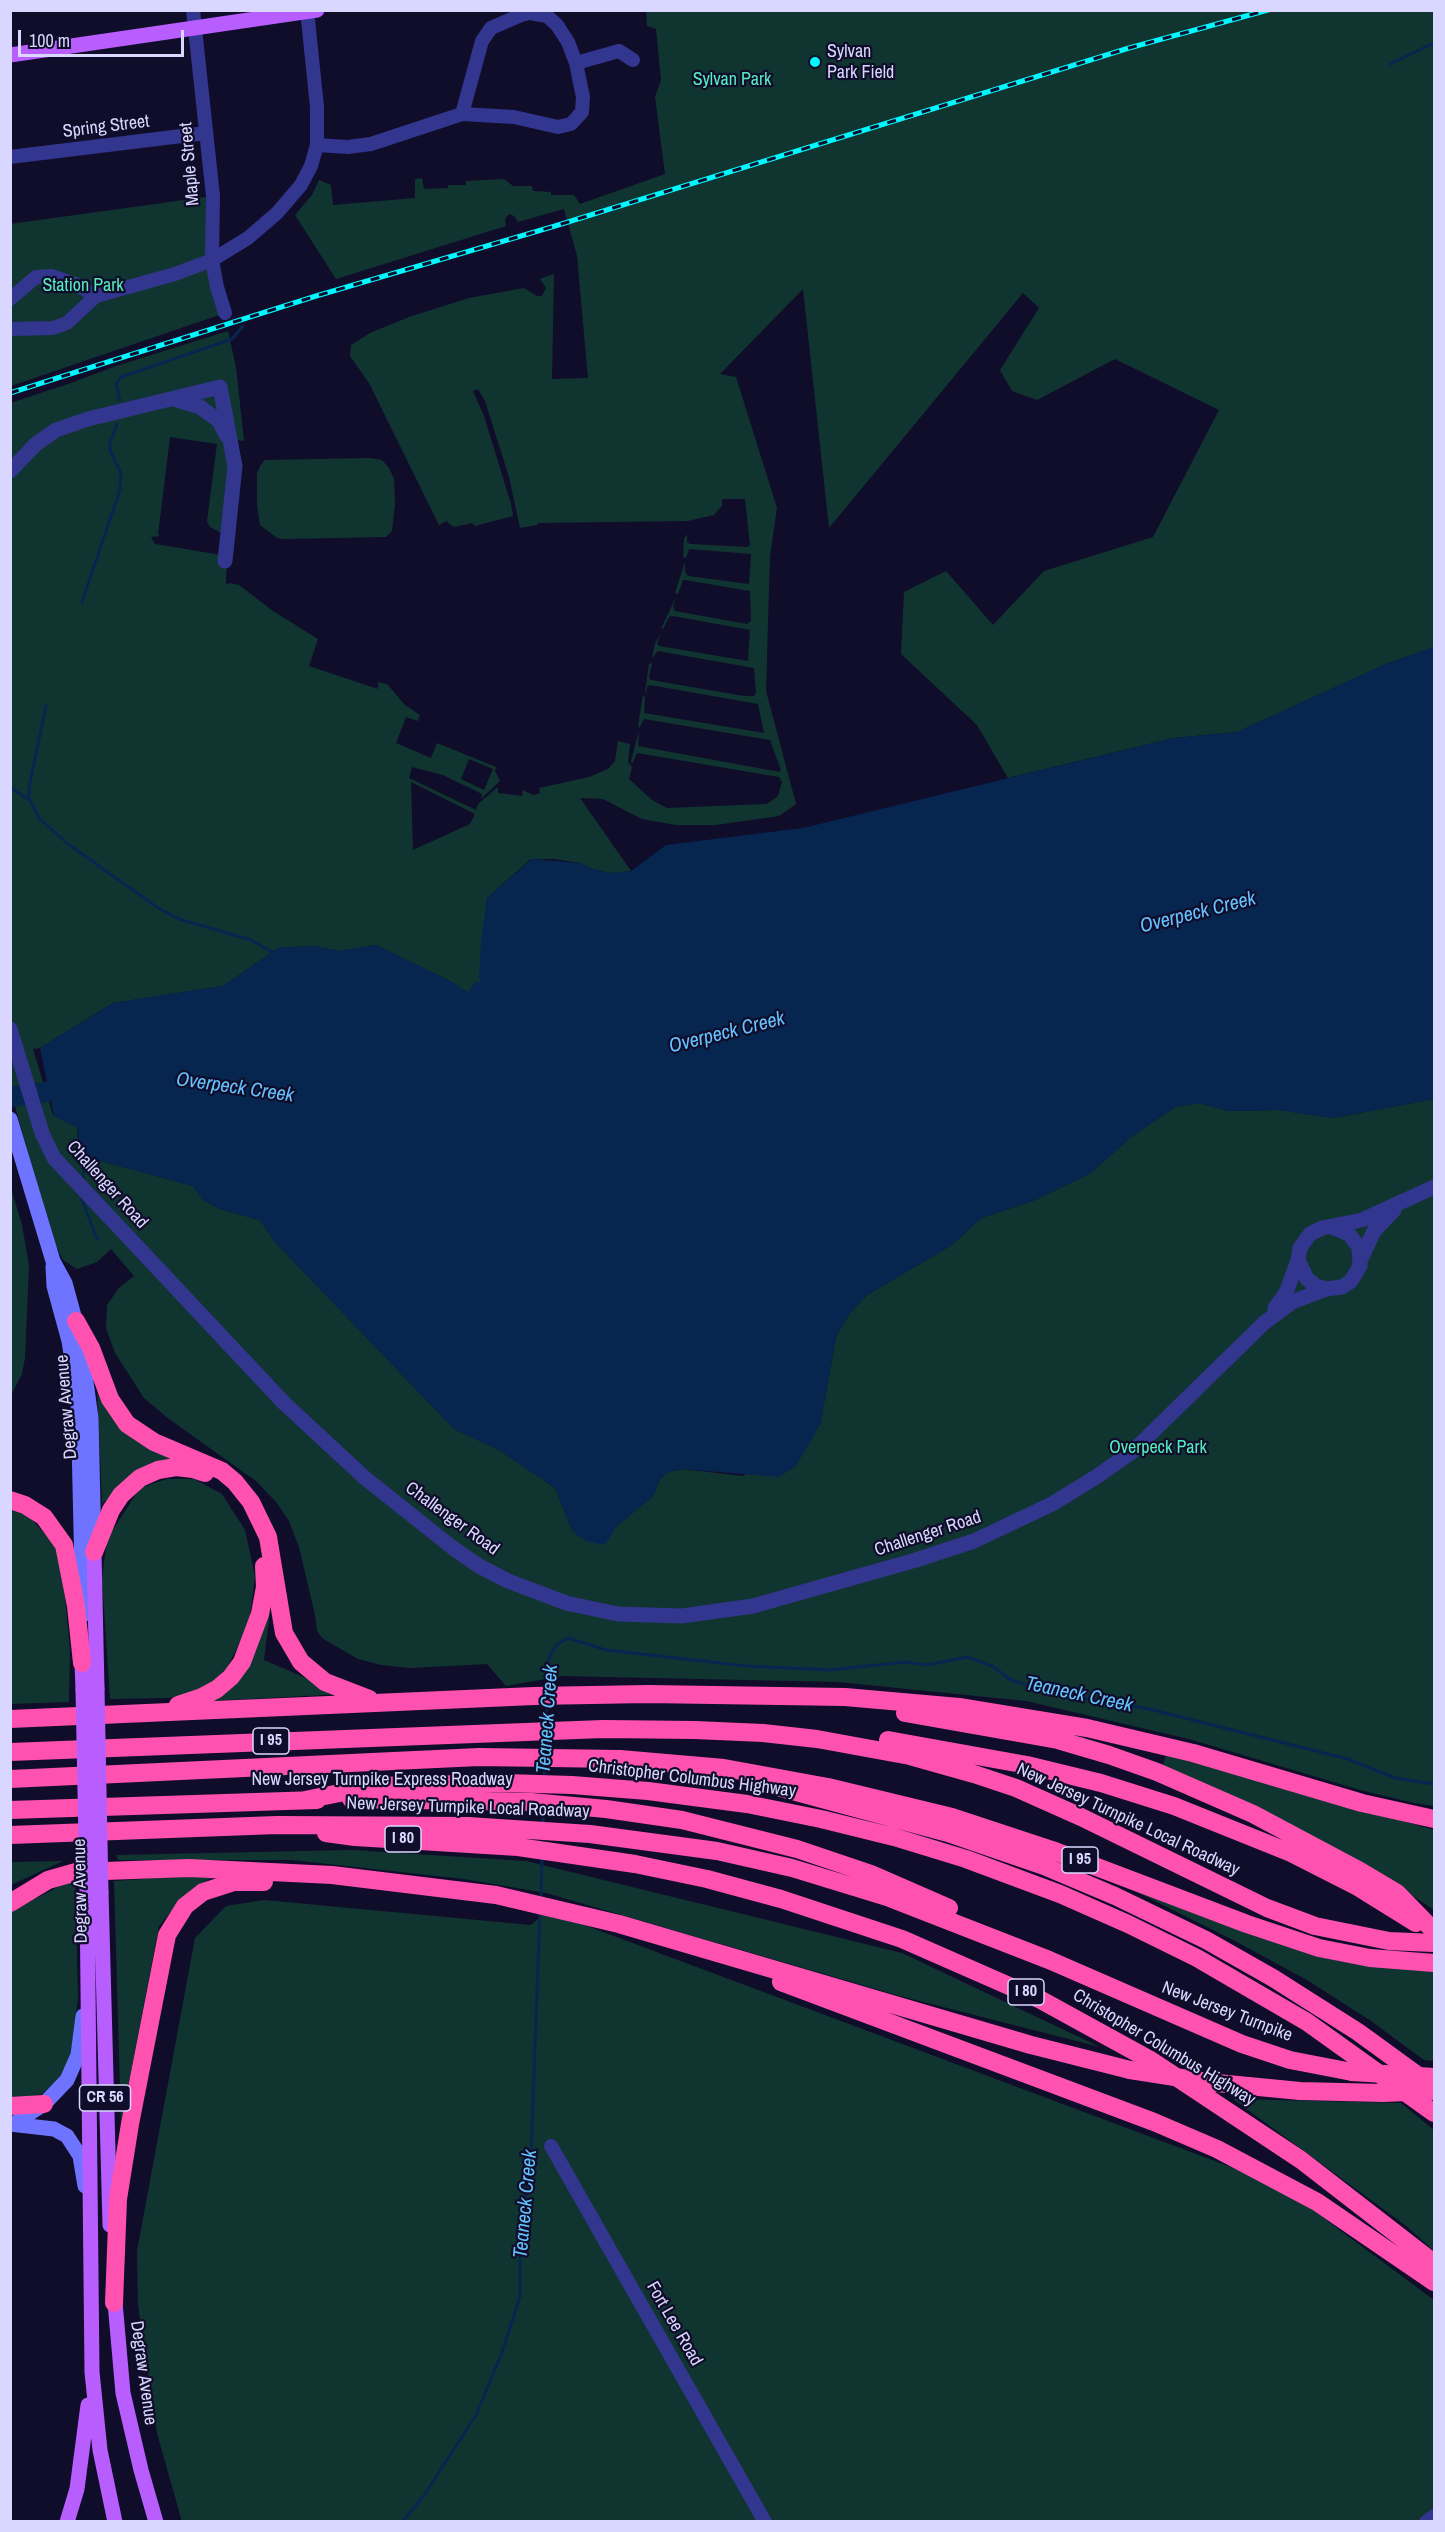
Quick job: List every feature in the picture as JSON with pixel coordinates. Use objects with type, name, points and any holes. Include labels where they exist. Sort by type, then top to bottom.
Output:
[{"type":"highway","points":[[76,1321],[91,1348],[110,1399],[127,1424],[154,1442],[222,1472],[235,1482],[251,1502],[261,1519],[270,1546],[284,1633],[301,1662],[325,1682],[379,1702]]},
{"type":"highway","points":[[94,1552],[111,1510],[127,1489],[148,1474],[176,1467],[202,1471],[223,1485],[243,1508],[258,1540],[264,1566],[263,1601],[255,1632],[242,1662],[227,1681],[213,1692],[153,1713]]},
{"type":"highway","points":[[10,1500],[25,1505],[44,1517],[64,1545],[76,1606],[82,1663]]},
{"type":"highway","points":[[10,1719],[562,1695],[826,1696],[888,1700],[967,1708],[1053,1721],[1142,1740],[1362,1803],[1434,1819]]},
{"type":"highway","points":[[754,1697],[940,1719],[1042,1737],[1108,1755],[1157,1772],[1229,1803],[1329,1854],[1397,1893],[1434,1931]]},
{"type":"highway","points":[[10,1714],[36,1718]]},
{"type":"highway","name":"New Jersey Turnpike Local Roadway","points":[[10,1752],[562,1730],[685,1730],[793,1736],[910,1756],[994,1780],[1058,1806],[1267,1908],[1340,1932],[1403,1942],[1434,1943]]},
{"type":"highway","points":[[793,1736],[867,1737],[927,1746],[1027,1765],[1134,1793],[1221,1823],[1291,1853],[1358,1887],[1434,1936]]},
{"type":"highway","name":"New Jersey Turnpike Express Roadway","points":[[10,1779],[456,1758],[559,1757],[724,1768],[854,1792],[961,1820],[1085,1862],[1247,1924],[1319,1948],[1370,1958],[1433,1963]]},
{"type":"highway","name":"Christopher Columbus Highway","points":[[724,1768],[793,1793],[875,1812],[956,1835],[1044,1866],[1114,1896],[1206,1940],[1294,1991],[1372,2042],[1434,2090]]},
{"type":"highway","name":"Christopher Columbus Highway","points":[[305,1800],[374,1786],[559,1784],[689,1796],[796,1813],[918,1844],[1021,1879],[1121,1920],[1234,1978],[1321,2031],[1434,2113]]},
{"type":"highway","name":"New Jersey Turnpike Express Roadway","points":[[10,1810],[305,1800],[424,1799],[558,1804],[682,1820],[797,1849],[862,1871],[995,1929],[1049,1960]]},
{"type":"highway","name":"New Jersey Turnpike Local Roadway","points":[[10,1835],[277,1825],[418,1825],[557,1831],[683,1845],[792,1868],[890,1898],[1049,1960]]},
{"type":"highway","name":"Christopher Columbus Highway","points":[[277,1825],[355,1837],[444,1841],[556,1852],[667,1870],[781,1899],[902,1939],[1011,1985],[1109,2035],[1217,2102],[1331,2182],[1434,2263]]},
{"type":"highway","points":[[10,1902],[48,1880],[90,1871],[239,1869],[332,1875],[464,1891],[527,1901],[619,1924],[1041,2048],[1130,2070],[1207,2082],[1300,2091],[1383,2093],[1434,2090]]},
{"type":"highway","points":[[114,2303],[119,2189],[163,1947],[171,1925],[194,1898],[222,1885],[246,1882],[361,1880]]},
{"type":"highway","points":[[707,1951],[767,1977],[1200,2141],[1268,2174],[1325,2206],[1434,2282]]},
{"type":"highway","name":"New Jersey Turnpike","points":[[1049,1960],[1242,2044],[1290,2060],[1352,2072],[1434,2077]]},
{"type":"highway","points":[[12,2117],[44,2104]]},
{"type":"main road","points":[[10,55],[311,11]]},
{"type":"main road","name":"Degraw Avenue","points":[[12,1123],[53,1261],[65,1283],[76,1321],[89,1398],[94,1552],[90,1690],[94,1892],[114,2303],[120,2373],[127,2412],[156,2521]]},
{"type":"main road","name":"Degraw Avenue","points":[[53,1261],[54,1286],[73,1360],[80,1419],[82,1663],[90,1690]]},
{"type":"main road","name":"Degraw Avenue","points":[[94,1892],[88,1963],[92,2161],[89,2210],[92,2372],[100,2450],[115,2522]]},
{"type":"main road","points":[[44,2104],[67,2080],[75,2064],[80,2045],[88,1963]]},
{"type":"main road","points":[[12,2117],[54,2129],[72,2141],[81,2161],[89,2210]]},
{"type":"main road","points":[[67,2522],[77,2489],[92,2372]]},
{"type":"street","name":"Maple Street","points":[[193,10],[213,195],[212,260],[225,313]]},
{"type":"street","points":[[10,330],[53,328],[67,323],[96,296],[175,274],[212,260],[255,232],[289,201],[311,166],[316,145],[311,11]]},
{"type":"street","points":[[316,145],[348,147],[371,144],[462,114],[514,117],[558,127],[566,126],[577,119],[584,106],[576,63],[568,42],[548,16],[530,13],[491,28],[482,40],[462,114]]},
{"type":"street","points":[[576,63],[619,51],[633,60]]},
{"type":"street","name":"Spring Street","points":[[10,157],[206,133]]},
{"type":"street","points":[[10,299],[36,277],[52,276],[75,284],[96,296]]},
{"type":"street","points":[[10,471],[36,444],[56,430],[88,419],[220,387],[235,466],[225,561]]},
{"type":"street","points":[[174,399],[200,407],[219,421],[232,446]]},
{"type":"street","name":"Challenger Road","points":[[10,1029],[42,1133],[51,1152],[284,1403],[366,1478],[453,1548],[508,1581],[534,1592],[566,1603],[618,1614],[682,1616],[753,1606],[974,1541],[1052,1504],[1133,1451],[1264,1323],[1292,1302],[1348,1283],[1357,1273],[1374,1231],[1401,1202]]},
{"type":"street","name":"Challenger Road","points":[[1264,1323],[1286,1293],[1300,1248],[1307,1237],[1318,1229],[1362,1220],[1434,1187]]},
{"type":"street","points":[[1332,1227],[1352,1237],[1359,1247],[1361,1259]]},
{"type":"street","points":[[1298,1260],[1307,1279],[1312,1284],[1326,1289]]},
{"type":"street","name":"Fort Lee Road","points":[[551,2146],[765,2522]]},
{"type":"street","points":[[1426,2522],[1434,2516]]},
{"type":"street","points":[[146,2522],[156,2521]]},
{"type":"green space","points":[[646,11],[1434,11],[1434,647],[1386,664],[1237,732],[1174,738],[1008,778],[977,725],[901,654],[904,592],[946,571],[993,625],[1044,571],[1153,537],[1219,410],[1115,359],[1037,400],[1012,391],[1000,370],[1039,308],[1023,293],[829,528],[803,289],[720,374],[736,377],[777,508],[770,556],[766,691],[796,804],[779,816],[716,825],[676,825],[642,819],[603,799],[580,798],[631,871],[610,873],[592,869],[580,863],[554,859],[531,859],[487,898],[481,982],[468,993],[450,981],[376,945],[340,951],[312,946],[278,948],[223,986],[113,1003],[40,1048],[33,1049],[53,1115],[77,1127],[79,1155],[193,1186],[203,1200],[220,1209],[260,1220],[275,1242],[454,1429],[499,1450],[555,1488],[573,1532],[617,1526],[653,1496],[660,1479],[668,1472],[682,1469],[743,1476],[820,1425],[836,1337],[849,1314],[867,1295],[952,1245],[981,1218],[1033,1201],[1091,1173],[1131,1137],[1175,1107],[1199,1103],[1229,1111],[1279,1110],[1333,1118],[1434,1099],[1434,1806],[1360,1790],[1189,1739],[1026,1701],[838,1682],[562,1676],[506,1686],[487,1664],[411,1668],[381,1665],[358,1659],[322,1638],[317,1631],[299,1547],[289,1521],[277,1503],[256,1481],[169,1419],[144,1398],[115,1353],[106,1328],[107,1305],[119,1288],[134,1276],[111,1249],[97,1262],[77,1269],[63,1260],[52,1238],[11,1092],[10,403],[116,366],[228,331],[236,367],[244,441],[223,438],[230,459],[221,533],[210,527],[207,521],[217,444],[170,437],[158,535],[162,536],[151,537],[155,544],[227,556],[226,585],[230,583],[239,585],[273,611],[318,639],[309,666],[378,689],[378,682],[387,684],[405,705],[420,715],[418,721],[406,717],[396,743],[431,758],[437,743],[496,767],[495,771],[500,781],[481,799],[482,794],[443,775],[412,767],[409,778],[476,810],[478,804],[498,787],[498,793],[522,796],[523,790],[533,795],[540,793],[539,788],[589,777],[608,769],[615,761],[618,741],[630,744],[628,762],[632,767],[629,779],[652,800],[667,808],[767,804],[778,796],[782,782],[779,777],[637,753],[632,764],[631,761],[639,731],[638,746],[780,772],[781,770],[770,740],[644,719],[639,728],[638,726],[643,695],[645,698],[644,713],[764,733],[758,704],[650,685],[647,687],[646,694],[645,692],[649,664],[652,663],[649,677],[651,680],[744,696],[754,696],[756,693],[754,668],[658,651],[652,658],[655,643],[662,633],[657,643],[659,646],[748,661],[750,630],[673,616],[669,617],[661,629],[676,597],[673,607],[675,611],[747,624],[751,621],[750,591],[683,580],[678,594],[675,593],[685,562],[685,572],[688,576],[749,584],[751,554],[689,549],[686,558],[683,557],[684,539],[687,534],[687,542],[690,544],[747,547],[750,545],[745,499],[722,499],[722,506],[714,515],[688,521],[538,523],[520,528],[509,477],[485,401],[478,389],[473,391],[484,416],[513,516],[475,526],[472,523],[454,527],[446,521],[439,525],[369,383],[350,356],[351,345],[370,333],[409,317],[469,298],[524,288],[537,296],[542,296],[546,288],[540,279],[554,274],[552,379],[588,378],[577,256],[564,209],[518,222],[514,216],[509,214],[505,219],[506,226],[336,279],[295,215],[312,195],[319,180],[331,185],[333,205],[415,198],[415,179],[422,178],[424,189],[466,185],[466,181],[504,179],[513,186],[532,186],[533,191],[551,192],[551,195],[574,195],[580,204],[665,174],[655,97],[661,80],[656,29],[647,26]],"holes":[[[469,759],[493,769],[484,790],[461,779]],[[411,782],[475,814],[470,824],[413,850]]]},
{"type":"green space","name":"Station Park","points":[[213,196],[225,313],[11,386],[10,224]]},
{"type":"green space","points":[[371,458],[382,460],[394,479],[395,504],[392,531],[386,537],[284,539],[277,538],[260,525],[257,505],[257,474],[265,460]]},
{"type":"green space","points":[[10,1185],[22,1225],[29,1265],[25,1358],[22,1374],[11,1395]]},
{"type":"green space","points":[[97,1385],[118,1422],[187,1460],[129,1479],[102,1504]]},
{"type":"green space","points":[[167,1479],[194,1479],[222,1494],[245,1530],[255,1576],[249,1624],[227,1668],[202,1691],[169,1698],[110,1699],[102,1579],[107,1539],[140,1488]]},
{"type":"green space","points":[[10,1510],[25,1512],[56,1546],[65,1597],[70,1651],[69,1702],[11,1704]]},
{"type":"green space","points":[[272,1595],[264,1660],[343,1694],[210,1701]]},
{"type":"green space","points":[[1167,1752],[1434,1830],[1434,1910],[1390,1881],[1162,1768]]},
{"type":"green space","points":[[352,1850],[526,1861],[902,1953],[1100,2047],[900,1996],[546,1893],[464,1879],[292,1860],[118,1860],[116,1855]]},
{"type":"green space","points":[[63,1861],[11,1885],[11,1862]]},
{"type":"green space","points":[[217,1874],[185,1895],[159,1926],[121,2123],[114,1881]]},
{"type":"green space","points":[[75,1878],[78,1998],[71,2053],[61,2076],[42,2094],[11,2100],[10,1912]]},
{"type":"green space","points":[[1131,1889],[1394,1968],[1434,1972],[1434,2061],[1424,2060],[1371,2021],[1307,1980]]},
{"type":"green space","points":[[264,1900],[531,1925],[547,1911],[1279,2185],[1434,2300],[1434,2514],[1424,2521],[182,2522],[157,2433],[138,2305],[137,2251],[195,1938],[226,1906]]},
{"type":"green space","points":[[1233,2099],[1401,2103],[1434,2130],[1434,2251],[1405,2225]]},
{"type":"water","points":[[1434,647],[1434,1099],[1333,1118],[1279,1110],[1229,1111],[1199,1103],[1175,1107],[1131,1137],[1091,1173],[1033,1201],[981,1218],[952,1245],[867,1295],[849,1314],[836,1337],[820,1425],[796,1466],[779,1477],[682,1469],[668,1472],[660,1479],[653,1496],[617,1526],[605,1545],[586,1541],[573,1532],[555,1488],[499,1450],[454,1429],[275,1242],[260,1220],[220,1209],[203,1200],[193,1186],[79,1155],[78,1128],[54,1116],[40,1048],[113,1003],[223,986],[278,948],[312,946],[340,951],[376,945],[468,992],[475,982],[481,982],[479,977],[481,942],[487,898],[532,859],[580,863],[592,869],[610,873],[631,871],[666,845],[803,828],[1174,738],[1237,732],[1386,664]]},
{"type":"waterway","points":[[1390,64],[1434,43]]},
{"type":"waterway","points":[[120,400],[116,384],[121,377],[232,339],[243,326]]},
{"type":"waterway","points":[[82,602],[120,490],[121,473],[110,450],[110,443],[117,424]]},
{"type":"waterway","points":[[46,706],[29,787],[29,799],[39,818],[68,844],[158,908],[179,919],[251,940],[272,952]]},
{"type":"waterway","points":[[10,787],[29,800]]},
{"type":"waterway","name":"Overpeck Creek","points":[[10,1097],[73,1088]]},
{"type":"waterway","points":[[83,1180],[84,1163],[89,1155]]},
{"type":"waterway","points":[[82,1196],[97,1239]]},
{"type":"waterway","name":"Teaneck Creek","points":[[547,1688],[551,1652],[568,1638],[606,1650],[746,1666],[831,1670],[905,1662],[927,1665],[967,1657],[992,1666],[1011,1680],[1052,1693],[1149,1709],[1348,1759],[1395,1778],[1434,1784]]},
{"type":"waterway","name":"Teaneck Creek","points":[[546,1724],[547,1701]]},
{"type":"waterway","name":"Teaneck Creek","points":[[545,1751],[546,1737]]},
{"type":"waterway","name":"Teaneck Creek","points":[[544,1778],[545,1764]]},
{"type":"waterway","name":"Teaneck Creek","points":[[543,1823],[544,1809]]},
{"type":"waterway","name":"Teaneck Creek","points":[[541,1898],[542,1857]]},
{"type":"waterway","name":"Teaneck Creek","points":[[402,2522],[423,2497],[476,2415],[501,2355],[520,2297],[520,2234],[531,2155],[540,1911]]},
{"type":"railway","points":[[10,393],[316,296],[555,226],[1129,48],[1268,10]]},
{"type":"place","name":"Sylvan Park Field","points":[[815,62]]},
{"type":"park label","name":"Sylvan Park","points":[[732,80]]},
{"type":"park label","name":"Overpeck Park","points":[[1158,1448]]}]
